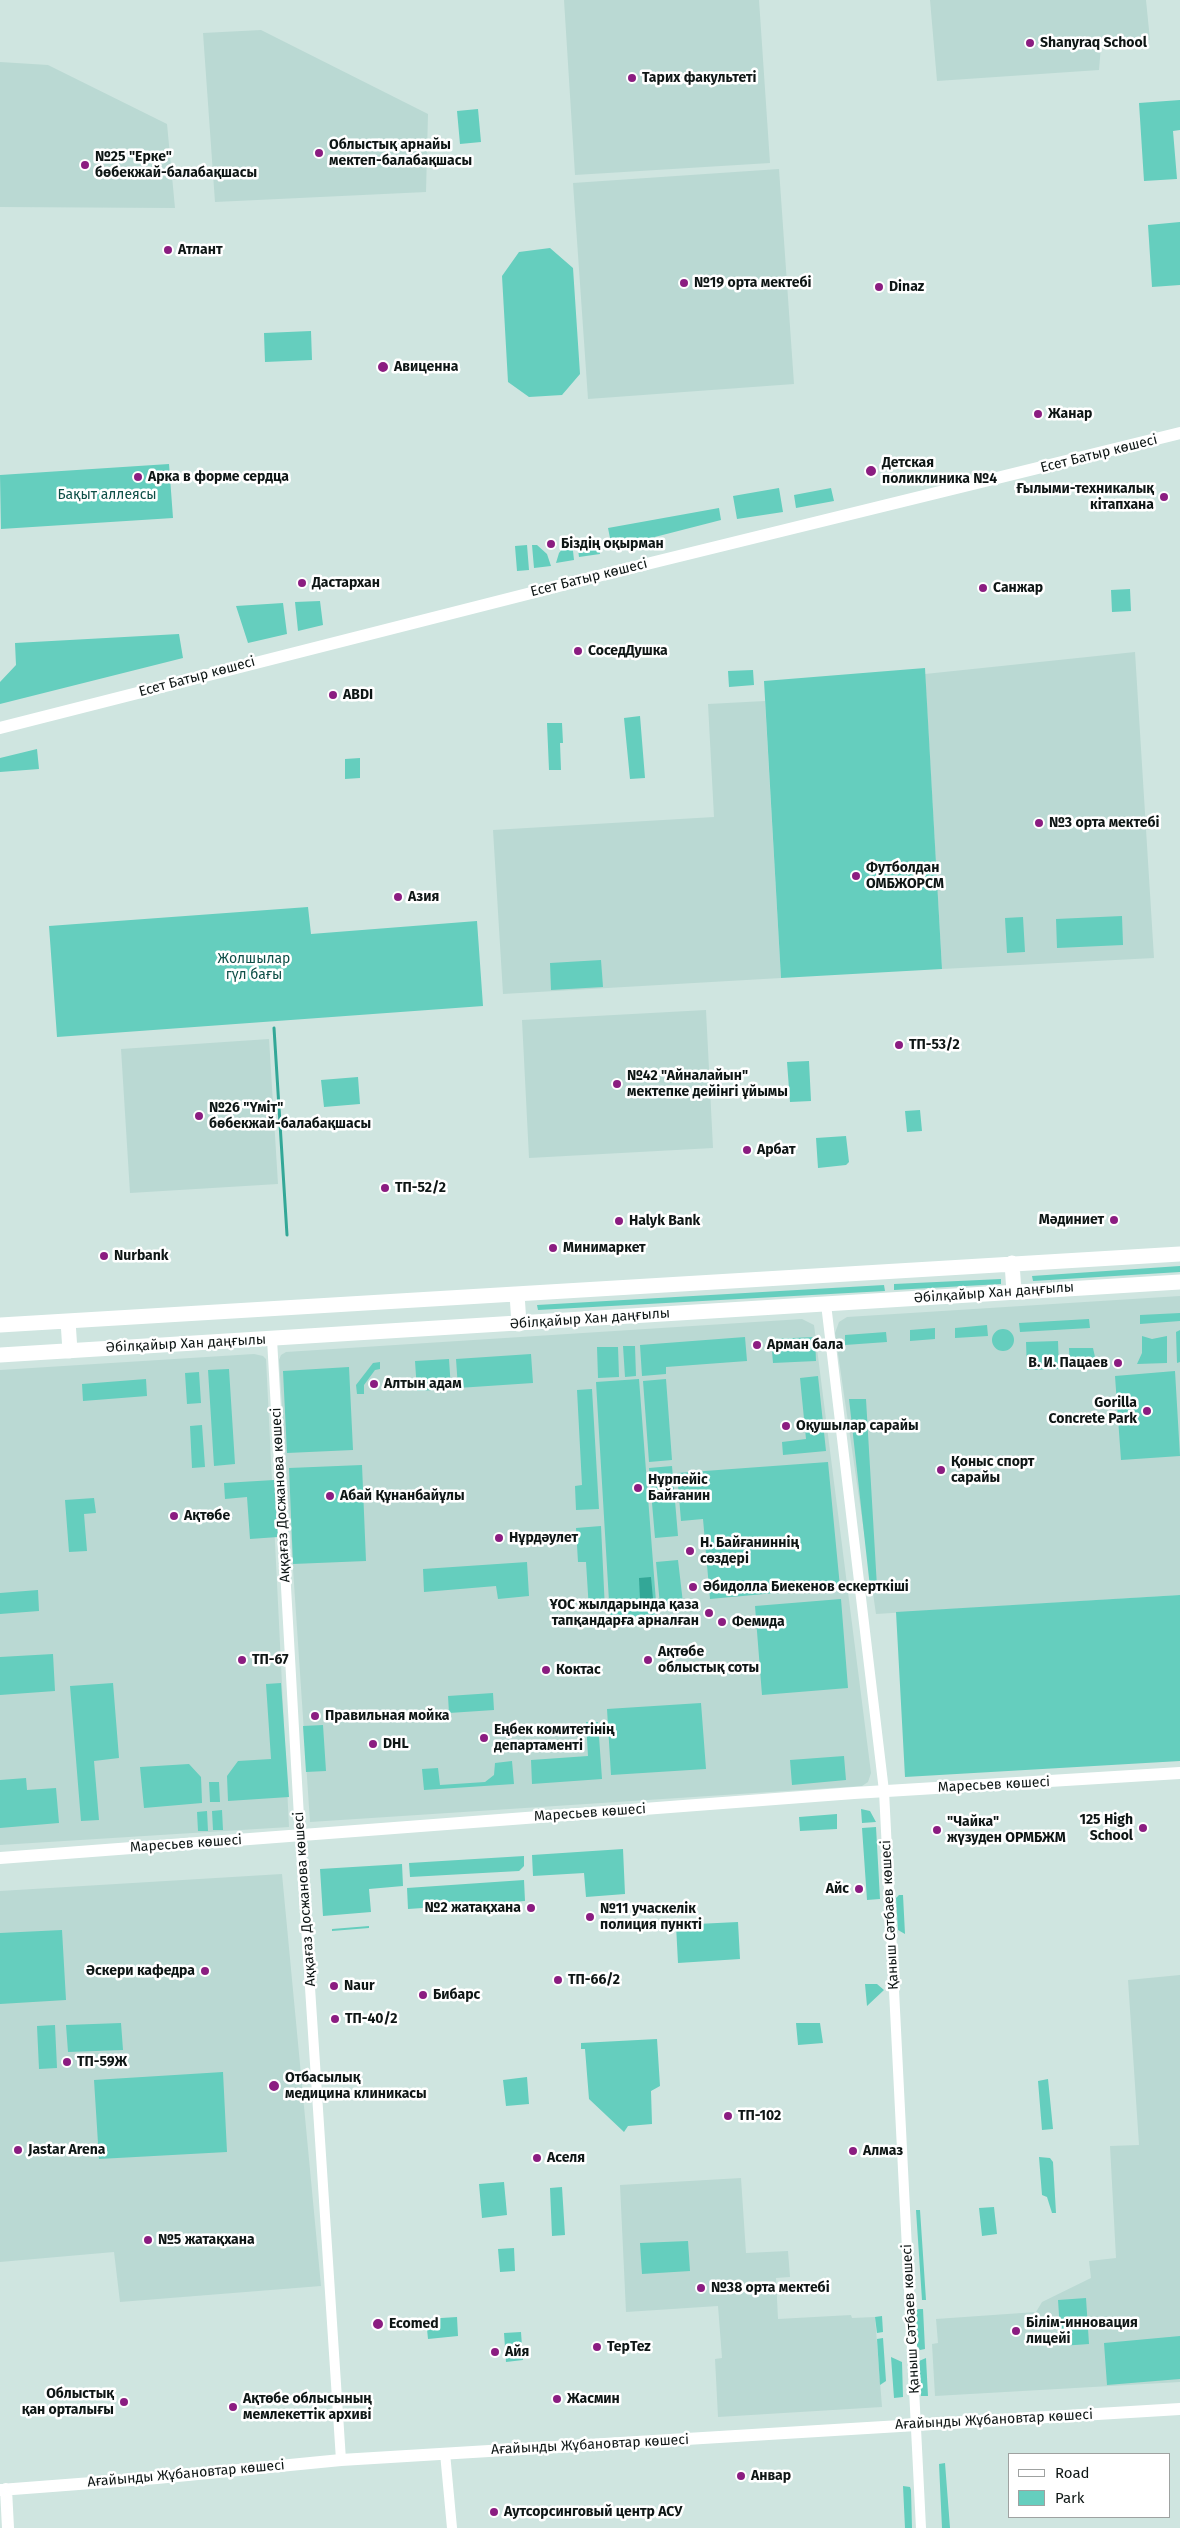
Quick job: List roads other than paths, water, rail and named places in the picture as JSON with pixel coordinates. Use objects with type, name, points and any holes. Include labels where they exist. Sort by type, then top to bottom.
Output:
[{"type":"main road","name":"Әбілқайыр Хан даңғылы","points":[[0,1325],[1180,1254]]},
{"type":"main road","points":[[1012,1263],[1014,1292]]},
{"type":"main road","name":"Әбілқайыр Хан даңғылы","points":[[0,1355],[1180,1282]]},
{"type":"main road","points":[[517,1294],[520,1324]]},
{"type":"main road","points":[[68,1321],[70,1351]]},
{"type":"street","name":"Есет Батыр көшесі","points":[[0,728],[606,574],[1180,433]]},
{"type":"street","name":"Қаныш Сәтбаев көшесі","points":[[826,1304],[884,1791],[922,2528]]},
{"type":"street","name":"Аққағаз Досжанова көшесі","points":[[272,1339],[300,1835],[341,2460]]},
{"type":"street","name":"Маресьев көшесі","points":[[0,1858],[884,1791],[1180,1773]]},
{"type":"street","name":"Ағайынды Жұбановтар көшесі","points":[[3,2490],[341,2460],[1180,2409]]},
{"type":"street","points":[[445,2453],[452,2528]]},
{"type":"street","points":[[3,2490],[8,2528]]},
{"type":"waterway","points":[[274,1028],[287,1235]]},
{"type":"place","name":"Shanyraq School","points":[[1030,43]]},
{"type":"place","name":"Тарих факультеті","points":[[632,78]]},
{"type":"place","name":"Облыстық арнайы мектеп-балабақшасы","points":[[319,153]]},
{"type":"place","name":"№25 \"Ерке\" бөбекжай-балабақшасы","points":[[85,165]]},
{"type":"place","name":"Атлант","points":[[168,250]]},
{"type":"place","name":"№19 орта мектебі","points":[[684,283]]},
{"type":"place","name":"Dinaz","points":[[879,287]]},
{"type":"place","name":"Авиценна","points":[[383,367]]},
{"type":"place","name":"Жанар","points":[[1038,414]]},
{"type":"place","name":"Детская поликлиника №4","points":[[871,471]]},
{"type":"place","name":"Арка в форме сердца","points":[[138,477]]},
{"type":"place","name":"Ғылыми-техникалық кітапхана","points":[[1164,497]]},
{"type":"place","name":"Біздің оқырман","points":[[551,544]]},
{"type":"place","name":"Дастархан","points":[[302,583]]},
{"type":"place","name":"Санжар","points":[[983,588]]},
{"type":"place","name":"СоседДушка","points":[[578,651]]},
{"type":"place","name":"ABDI","points":[[333,695]]},
{"type":"place","name":"№3 орта мектебі","points":[[1039,823]]},
{"type":"place","name":"Футболдан ОМБЖОРСМ","points":[[856,876]]},
{"type":"place","name":"Азия","points":[[398,897]]},
{"type":"place","name":"ТП-53/2","points":[[899,1045]]},
{"type":"place","name":"№42 \"Айналайын\" мектепке дейінгі ұйымы","points":[[617,1084]]},
{"type":"place","name":"№26 \"Үміт\" бөбекжай-балабақшасы","points":[[199,1116]]},
{"type":"place","name":"Арбат","points":[[747,1150]]},
{"type":"place","name":"ТП-52/2","points":[[385,1188]]},
{"type":"place","name":"Мәдиниет","points":[[1114,1220]]},
{"type":"place","name":"Halyk Bank","points":[[619,1221]]},
{"type":"place","name":"Минимаркет","points":[[553,1248]]},
{"type":"place","name":"Nurbank","points":[[104,1256]]},
{"type":"place","name":"Арман бала","points":[[757,1345]]},
{"type":"place","name":"В. И. Пацаев","points":[[1118,1363]]},
{"type":"place","name":"Алтын адам","points":[[374,1384]]},
{"type":"place","name":"Gorilla Concrete Park","points":[[1147,1411]]},
{"type":"place","name":"Оқушылар сарайы","points":[[786,1426]]},
{"type":"place","name":"Қоныс спорт сарайы","points":[[941,1470]]},
{"type":"place","name":"Нұрпейіс Байғанин","points":[[638,1488]]},
{"type":"place","name":"Абай Құнанбайұлы","points":[[330,1496]]},
{"type":"place","name":"Ақтөбе","points":[[174,1516]]},
{"type":"place","name":"Нұрдәулет","points":[[499,1538]]},
{"type":"place","name":"Н. Байғаниннің сөздері","points":[[690,1551]]},
{"type":"place","name":"Әбидолла Биекенов ескерткіші","points":[[693,1587]]},
{"type":"place","name":"ҰОС жылдарында қаза тапқандарға арналған","points":[[709,1613]]},
{"type":"place","name":"Фемида","points":[[722,1622]]},
{"type":"place","name":"ТП-67","points":[[242,1660]]},
{"type":"place","name":"Ақтөбе облыстық соты","points":[[648,1660]]},
{"type":"place","name":"Коктас","points":[[546,1670]]},
{"type":"place","name":"Правильная мойка","points":[[315,1716]]},
{"type":"place","name":"Еңбек комитетінің департаменті","points":[[484,1738]]},
{"type":"place","name":"DHL","points":[[373,1744]]},
{"type":"place","name":"125 High School","points":[[1143,1828]]},
{"type":"place","name":"\"Чайка\" жүзуден ОРМБЖМ","points":[[937,1830]]},
{"type":"place","name":"Айс","points":[[859,1889]]},
{"type":"place","name":"№2 жатақхана","points":[[531,1908]]},
{"type":"place","name":"№11 учаскелік полиция пункті","points":[[590,1917]]},
{"type":"place","name":"Әскери кафедра","points":[[205,1971]]},
{"type":"place","name":"ТП-66/2","points":[[558,1980]]},
{"type":"place","name":"Naur","points":[[334,1986]]},
{"type":"place","name":"Бибарс","points":[[423,1995]]},
{"type":"place","name":"ТП-40/2","points":[[335,2019]]},
{"type":"place","name":"ТП-59Ж","points":[[67,2062]]},
{"type":"place","name":"Отбасылық медицина клиникасы","points":[[274,2086]]},
{"type":"place","name":"ТП-102","points":[[728,2116]]},
{"type":"place","name":"Jastar Arena","points":[[18,2150]]},
{"type":"place","name":"Алмаз","points":[[853,2151]]},
{"type":"place","name":"Аселя","points":[[537,2158]]},
{"type":"place","name":"№5 жатақхана","points":[[148,2240]]},
{"type":"place","name":"№38 орта мектебі","points":[[701,2288]]},
{"type":"place","name":"Ecomed","points":[[378,2324]]},
{"type":"place","name":"Білім-инновация лицейі","points":[[1016,2331]]},
{"type":"place","name":"TepTez","points":[[597,2347]]},
{"type":"place","name":"Айя","points":[[495,2352]]},
{"type":"place","name":"Жасмин","points":[[557,2399]]},
{"type":"place","name":"Облыстық қан орталығы","points":[[124,2402]]},
{"type":"place","name":"Ақтөбе облысының мемлекеттік архиві","points":[[233,2407]]},
{"type":"place","name":"Анвар","points":[[741,2476]]},
{"type":"place","name":"Аутсорсинговый центр АСУ","points":[[494,2512]]},
{"type":"park label","name":"Бақыт аллеясы","points":[[107,495]]},
{"type":"park label","name":"Жолшылар гүл бағы","points":[[254,968]]}]
